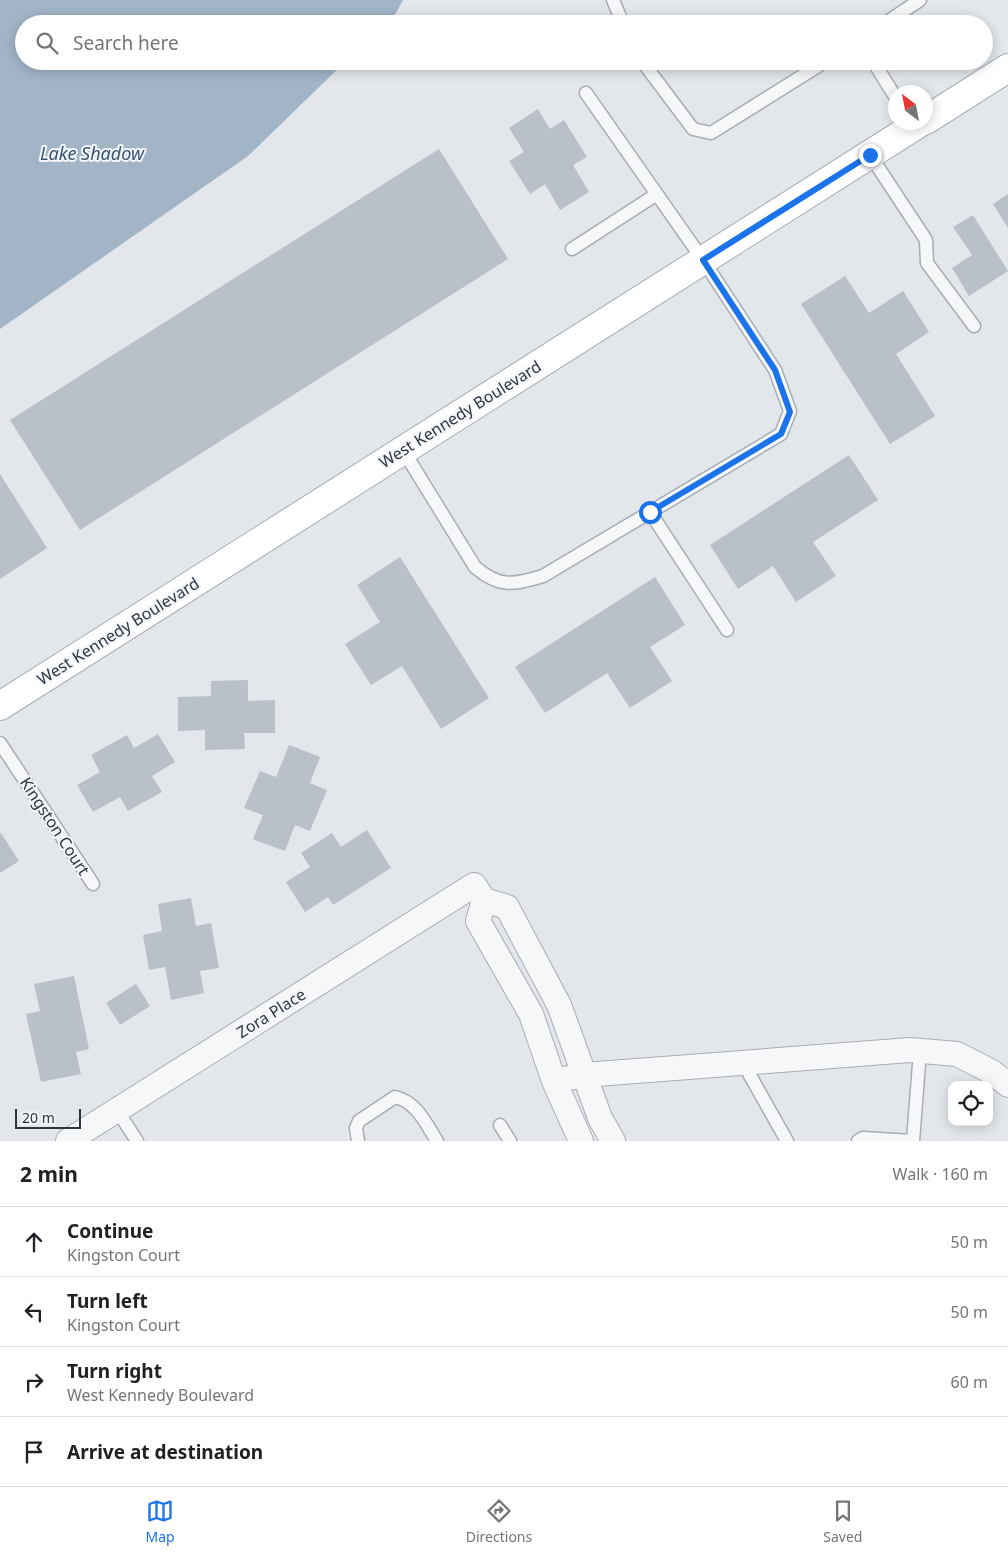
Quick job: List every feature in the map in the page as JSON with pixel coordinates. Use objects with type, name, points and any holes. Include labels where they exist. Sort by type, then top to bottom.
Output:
[{"type":"main road","name":"West Kennedy Boulevard","points":[[933,114],[1008,68]]},
{"type":"main road","name":"West Kennedy Boulevard","points":[[0,706],[908,130]]},
{"type":"street","points":[[581,1141],[554,1082],[531,1014],[478,921],[479,893],[507,907],[559,1005],[600,1118],[613,1141]]},
{"type":"street","name":"Zora Place","points":[[68,1141],[479,893]]},
{"type":"street","points":[[554,1082],[584,1075],[910,1050],[957,1054],[992,1072],[1008,1085]]},
{"type":"lane","points":[[613,0],[619,15]]},
{"type":"lane","points":[[898,15],[920,0]]},
{"type":"lane","points":[[649,70],[693,129],[711,133],[812,70]]},
{"type":"lane","points":[[879,70],[888,85]]},
{"type":"lane","points":[[403,450],[475,567],[487,577],[499,582],[521,583],[543,576],[781,434],[790,412],[775,370],[703,260],[586,93]]},
{"type":"lane","points":[[870,155],[926,240],[927,263],[974,326]]},
{"type":"lane","points":[[572,250],[657,194]]},
{"type":"lane","points":[[650,512],[727,630]]},
{"type":"lane","name":"Kingston Court","points":[[0,743],[93,884]]},
{"type":"lane","points":[[858,1141],[863,1138],[913,1141],[920,1051]]},
{"type":"lane","points":[[742,1063],[787,1141]]},
{"type":"lane","points":[[358,1141],[356,1128],[359,1121],[396,1098],[404,1099],[415,1107],[437,1141]]},
{"type":"lane","points":[[117,1110],[137,1141]]},
{"type":"lane","points":[[500,1125],[510,1141]]},
{"type":"water","name":"Lake Shadow","points":[[0,0],[403,0],[394,15],[15,15],[15,70],[337,70],[248,156],[0,329]]},
{"type":"building","points":[[538,109],[550,129],[564,120],[587,157],[573,165],[589,192],[560,210],[545,184],[530,194],[509,161],[524,152],[509,128]]},
{"type":"building","points":[[439,149],[508,259],[80,530],[10,420]]},
{"type":"building","points":[[1008,194],[1008,228],[993,204]]},
{"type":"building","points":[[973,215],[1008,271],[969,296],[952,268],[972,255],[953,227]]},
{"type":"building","points":[[845,276],[869,313],[903,291],[929,332],[896,354],[935,416],[890,444],[801,304]]},
{"type":"building","points":[[849,455],[878,500],[813,542],[836,576],[796,602],[773,566],[738,589],[710,545]]},
{"type":"building","points":[[0,474],[47,548],[0,579]]},
{"type":"building","points":[[400,557],[489,698],[441,729],[402,666],[371,685],[345,644],[380,622],[357,585]]},
{"type":"building","points":[[655,577],[685,625],[650,647],[672,681],[630,708],[607,673],[545,713],[515,667]]},
{"type":"building","points":[[248,680],[248,701],[275,700],[275,733],[244,733],[245,749],[205,750],[205,730],[178,731],[178,697],[211,696],[211,681]]},
{"type":"building","points":[[158,734],[175,762],[152,776],[162,792],[128,811],[120,797],[93,812],[77,785],[100,772],[91,755],[127,735],[134,748]]},
{"type":"building","points":[[289,745],[320,757],[310,783],[327,790],[310,831],[295,825],[285,851],[253,839],[263,815],[244,808],[260,771],[276,777]]},
{"type":"building","points":[[367,830],[391,868],[333,905],[328,897],[305,912],[286,882],[310,867],[301,853],[332,833],[341,847]]},
{"type":"building","points":[[0,834],[19,861],[0,873]]},
{"type":"building","points":[[191,898],[196,926],[211,923],[219,968],[200,971],[204,993],[171,1000],[165,967],[149,970],[143,935],[162,931],[158,904]]},
{"type":"building","points":[[74,976],[89,1049],[76,1052],[81,1074],[41,1082],[26,1014],[40,1011],[34,984]]},
{"type":"building","points":[[136,984],[150,1006],[120,1025],[106,1003]]},
{"type":"route","points":[[650,512],[781,434],[790,412],[775,370],[703,260],[870,155]]}]
